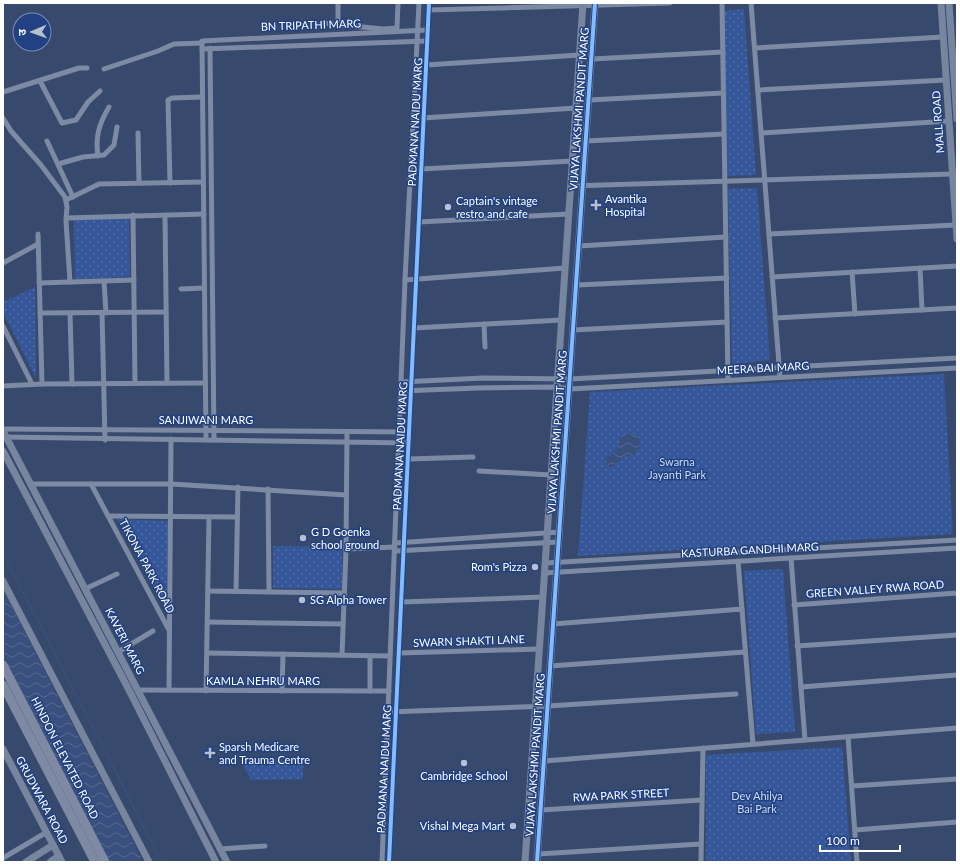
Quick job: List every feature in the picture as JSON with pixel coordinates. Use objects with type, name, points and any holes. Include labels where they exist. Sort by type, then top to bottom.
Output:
[{"type":"highway","name":"HINDON ELEVATED ROAD","points":[[3,665],[105,862]]},
{"type":"highway","name":"HINDON ELEVATED ROAD","points":[[3,685],[95,862]]},
{"type":"street","points":[[338,3],[338,25]]},
{"type":"street","points":[[322,23],[383,29],[397,28],[398,3]]},
{"type":"street","points":[[419,3],[418,31],[428,30],[429,3]]},
{"type":"street","points":[[429,10],[583,4],[670,3]]},
{"type":"street","points":[[722,3],[728,380]]},
{"type":"street","points":[[751,3],[780,377]]},
{"type":"street","name":"MALL ROAD","points":[[941,3],[957,239]]},
{"type":"street","name":"MALL ROAD","points":[[949,3],[957,117]]},
{"type":"street","name":"VIJAYA LAKSHMI PANDIT MARG","points":[[525,862],[583,4]]},
{"type":"street","name":"VIJAYA LAKSHMI PANDIT MARG","points":[[537,858],[595,4]]},
{"type":"street","points":[[348,26],[348,34]]},
{"type":"street","name":"PADMANA NAIDU MARG","points":[[389,862],[428,30]]},
{"type":"street","name":"BN TRIPATHI MARG","points":[[203,44],[348,34],[418,31]]},
{"type":"street","name":"PADMANA NAIDU MARG","points":[[382,862],[405,280],[418,31]]},
{"type":"street","points":[[755,48],[943,37]]},
{"type":"street","points":[[104,69],[158,51],[174,44],[203,44],[210,48],[427,41]]},
{"type":"street","points":[[203,44],[202,97],[206,440]]},
{"type":"street","points":[[210,48],[214,440]]},
{"type":"street","points":[[592,59],[723,52]]},
{"type":"street","points":[[426,65],[579,55]]},
{"type":"street","points":[[3,92],[79,68],[87,68]]},
{"type":"street","points":[[758,90],[946,80]]},
{"type":"street","points":[[40,81],[62,123],[76,120],[88,102],[100,91]]},
{"type":"street","points":[[589,100],[723,93]]},
{"type":"street","points":[[170,182],[168,100],[172,98],[202,97]]},
{"type":"street","points":[[98,156],[96,142],[97,132],[109,107]]},
{"type":"street","points":[[423,118],[576,108]]},
{"type":"street","points":[[3,118],[11,131],[41,165],[66,200],[70,282]]},
{"type":"street","points":[[761,133],[949,121]]},
{"type":"street","points":[[58,164],[83,157],[104,155],[114,145],[117,127]]},
{"type":"street","points":[[138,133],[138,183]]},
{"type":"street","points":[[586,141],[724,134]]},
{"type":"street","points":[[47,140],[73,197]]},
{"type":"street","points":[[421,169],[572,161]]},
{"type":"street","points":[[570,186],[952,174]]},
{"type":"street","points":[[66,200],[99,184],[203,182]]},
{"type":"street","points":[[66,219],[133,215],[204,214]]},
{"type":"street","points":[[419,222],[569,214]]},
{"type":"street","points":[[133,215],[135,383]]},
{"type":"street","points":[[165,215],[167,383]]},
{"type":"street","points":[[769,234],[956,225]]},
{"type":"street","points":[[38,234],[42,384]]},
{"type":"street","points":[[579,246],[726,237]]},
{"type":"street","points":[[3,263],[38,244]]},
{"type":"street","points":[[772,277],[957,266]]},
{"type":"street","points":[[405,280],[565,268]]},
{"type":"street","points":[[920,268],[922,310]]},
{"type":"street","points":[[852,272],[855,314]]},
{"type":"street","points":[[576,285],[727,278]]},
{"type":"street","points":[[39,283],[134,280]]},
{"type":"street","points":[[104,281],[103,383],[105,440]]},
{"type":"street","points":[[181,289],[204,288]]},
{"type":"street","points":[[775,318],[957,308]]},
{"type":"street","points":[[40,313],[166,312]]},
{"type":"street","points":[[70,313],[72,384]]},
{"type":"street","points":[[414,328],[561,320]]},
{"type":"street","points":[[574,330],[728,322]]},
{"type":"street","points":[[484,324],[485,347]]},
{"type":"street","points":[[3,326],[32,384]]},
{"type":"street","name":"MEERA BAI MARG","points":[[402,382],[557,378],[570,379],[957,358]]},
{"type":"street","name":"MEERA BAI MARG","points":[[401,391],[556,387],[570,389],[957,368]]},
{"type":"street","points":[[3,386],[32,384],[205,383]]},
{"type":"street","name":"SANJIWANI MARG","points":[[4,434],[105,430],[409,432]]},
{"type":"street","points":[[342,656],[346,549],[347,432]]},
{"type":"street","name":"SANJIWANI MARG","points":[[4,434],[105,440],[171,439],[409,442]]},
{"type":"street","name":"KAVERI MARG","points":[[4,434],[227,862]]},
{"type":"street","points":[[171,439],[170,518],[237,517]]},
{"type":"street","name":"KAVERI MARG","points":[[3,451],[129,690],[216,862]]},
{"type":"street","points":[[408,459],[473,457]]},
{"type":"street","points":[[479,471],[551,475]]},
{"type":"street","points":[[30,484],[171,484],[238,487],[346,495]]},
{"type":"street","points":[[91,484],[109,516]]},
{"type":"street","points":[[236,591],[238,487]]},
{"type":"street","points":[[268,489],[269,592]]},
{"type":"street","name":"TIKONA PARK ROAD","points":[[169,690],[170,631],[170,518],[109,516],[170,631]]},
{"type":"street","points":[[206,690],[209,518]]},
{"type":"street","points":[[346,549],[395,547],[404,543],[560,532]]},
{"type":"street","name":"KASTURBA GANDHI MARG","points":[[545,563],[957,540]]},
{"type":"street","points":[[395,547],[404,551],[559,542]]},
{"type":"street","name":"KASTURBA GANDHI MARG","points":[[544,573],[957,548]]},
{"type":"street","points":[[754,551],[755,560]]},
{"type":"street","points":[[791,558],[805,740]]},
{"type":"street","points":[[738,561],[753,744]]},
{"type":"street","points":[[85,589],[117,574]]},
{"type":"street","points":[[3,581],[149,862]]},
{"type":"street","points":[[208,591],[344,593]]},
{"type":"street","name":"GREEN VALLEY RWA ROAD","points":[[794,605],[957,593]]},
{"type":"street","points":[[401,602],[543,597]]},
{"type":"street","points":[[553,624],[742,609]]},
{"type":"street","points":[[208,622],[343,624]]},
{"type":"street","points":[[118,652],[153,631]]},
{"type":"street","points":[[797,646],[957,635]]},
{"type":"street","name":"SWARN SHAKTI LANE","points":[[399,653],[539,649]]},
{"type":"street","points":[[550,666],[745,652]]},
{"type":"street","points":[[207,653],[390,656]]},
{"type":"street","points":[[282,691],[283,654]]},
{"type":"street","points":[[370,656],[370,691]]},
{"type":"street","points":[[801,687],[957,675]]},
{"type":"street","name":"KAMLA NEHRU MARG","points":[[138,690],[389,691]]},
{"type":"street","points":[[388,712],[548,706],[736,694]]},
{"type":"street","points":[[544,761],[957,728]]},
{"type":"street","points":[[848,737],[857,862]]},
{"type":"street","points":[[701,862],[702,748]]},
{"type":"street","name":"GRUDWARA ROAD","points":[[3,749],[61,859]]},
{"type":"street","points":[[852,786],[957,779]]},
{"type":"street","name":"RWA PARK STREET","points":[[541,810],[702,800]]},
{"type":"street","points":[[855,830],[957,822]]},
{"type":"street","points":[[3,858],[47,832]]},
{"type":"street","points":[[537,858],[701,844]]},
{"type":"street","points":[[26,862],[54,845]]},
{"type":"street","points":[[220,849],[265,846]]},
{"type":"street","points":[[50,862],[61,859]]},
{"type":"green space","points":[[744,9],[756,175],[727,176],[724,11]]},
{"type":"green space","points":[[757,188],[770,360],[732,364],[728,189]]},
{"type":"green space","points":[[129,218],[130,277],[75,279],[74,220]]},
{"type":"green space","points":[[35,287],[36,378],[3,312],[3,302]]},
{"type":"green space","name":"Swarna Jayanti Park","points":[[944,374],[953,534],[578,556],[590,392]]},
{"type":"green space","points":[[117,519],[168,521],[166,610]]},
{"type":"green space","points":[[273,546],[342,547],[342,589],[273,588]]},
{"type":"green space","points":[[783,569],[795,732],[756,734],[744,571]]},
{"type":"green space","name":"Dev Ahilya Bai Park","points":[[842,747],[851,862],[706,862],[706,755]]},
{"type":"green space","points":[[240,760],[303,761],[303,779],[251,780]]},
{"type":"water","points":[[624,434],[634,434],[639,439],[640,447],[634,455],[623,457],[612,467],[607,467],[606,458],[615,452],[621,437]]},
{"type":"water","points":[[3,590],[143,862],[105,862],[3,664]]},
{"type":"waterway","points":[[3,553],[162,862]]},
{"type":"cycle path","points":[[389,862],[429,3]]},
{"type":"cycle path","points":[[537,862],[595,3]]},
{"type":"place","name":"Avantika Hospital","points":[[596,205]]},
{"type":"place","name":"Captain's vintage restro and cafe","points":[[448,207]]},
{"type":"place","name":"G D Goenka school ground","points":[[303,538]]},
{"type":"place","name":"Rom's Pizza","points":[[535,567]]},
{"type":"place","name":"SG Alpha Tower","points":[[302,600]]},
{"type":"place","name":"Sparsh Medicare and Trauma Centre","points":[[210,753]]},
{"type":"place","name":"Cambridge School","points":[[464,763]]},
{"type":"place","name":"Vishal Mega Mart","points":[[513,826]]}]
